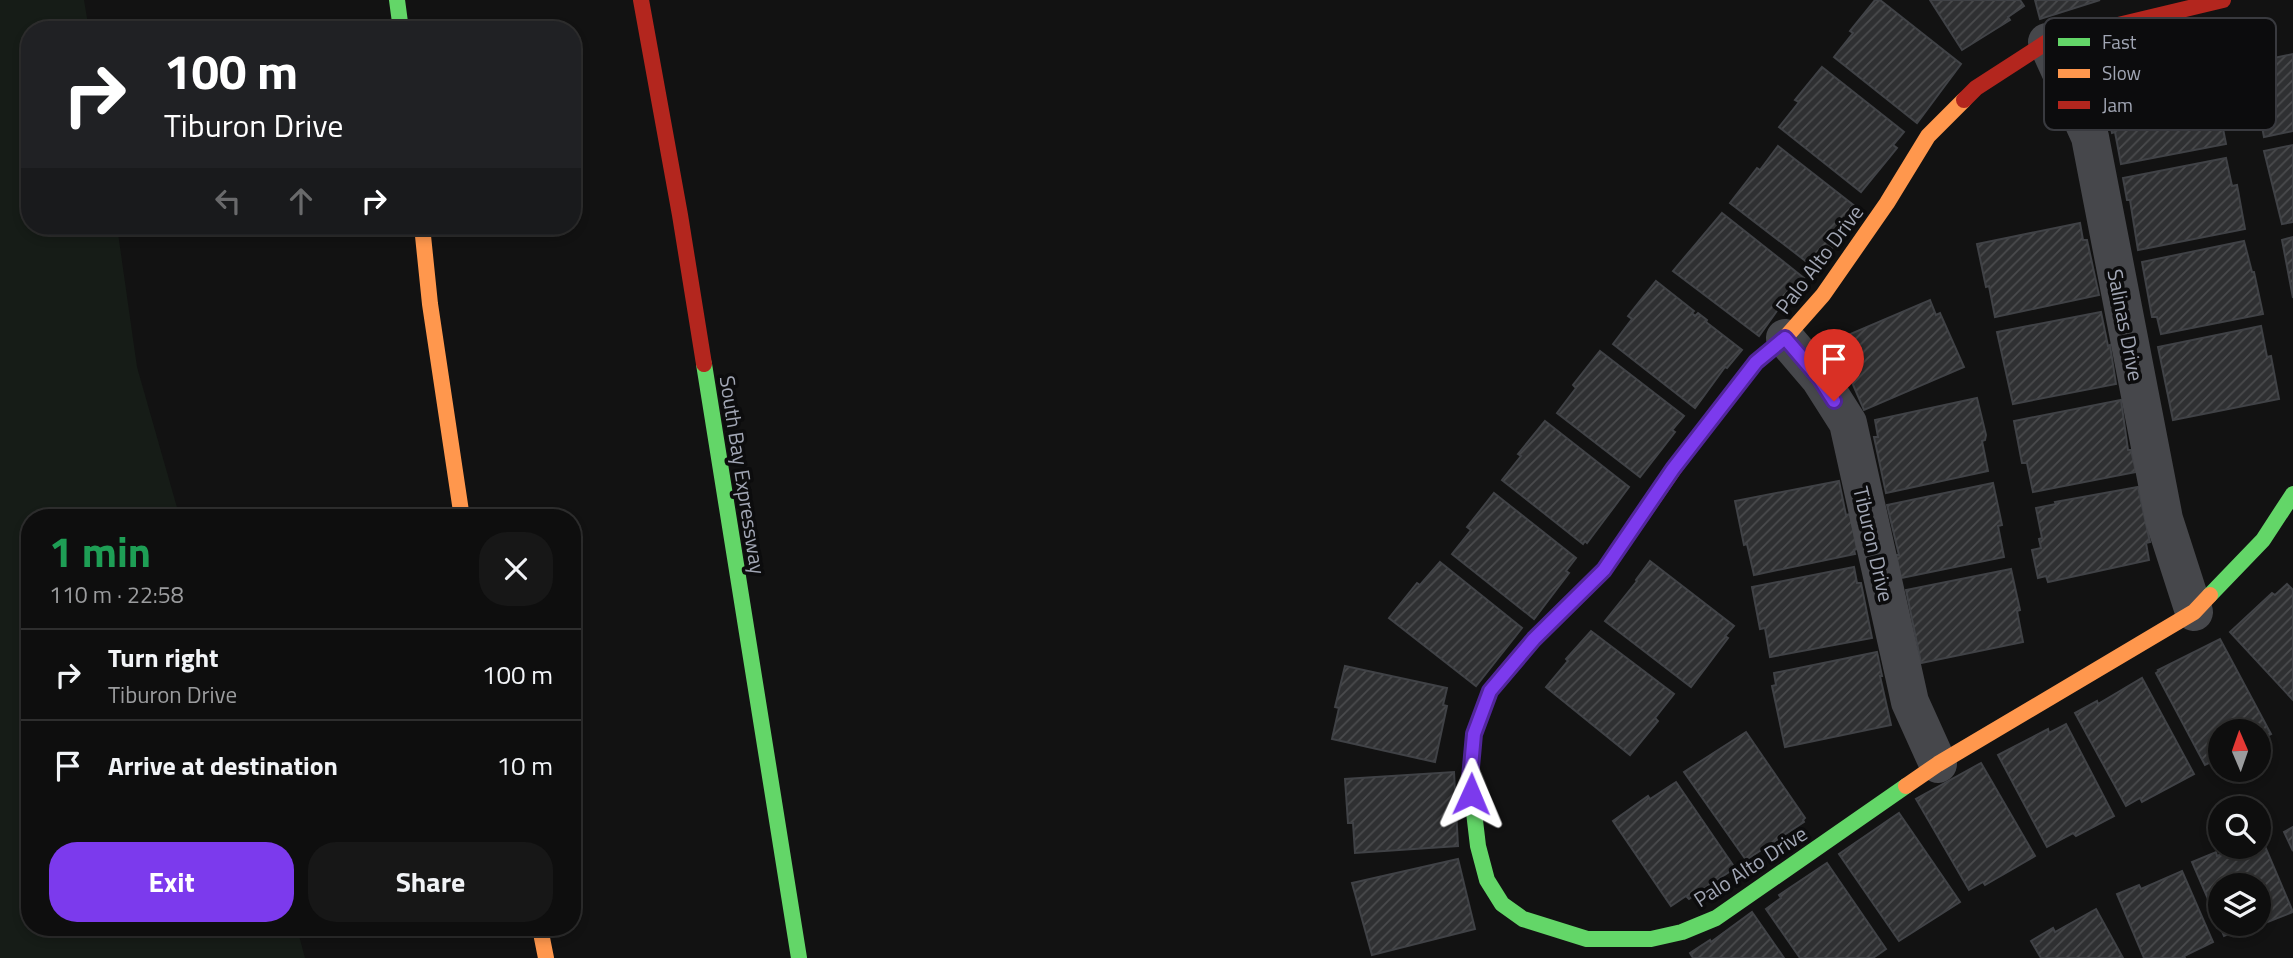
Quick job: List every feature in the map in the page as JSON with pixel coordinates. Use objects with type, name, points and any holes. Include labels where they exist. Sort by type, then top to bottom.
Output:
[{"type":"main road","points":[[397,0],[400,21]]},
{"type":"main road","name":"South Bay Expressway","points":[[641,0],[682,229],[799,958]]},
{"type":"main road","name":"Palo Alto Drive","points":[[2148,18],[2223,0]]},
{"type":"main road","name":"Palo Alto Drive","points":[[2044,44],[1976,88],[1928,136],[1888,203],[1823,295],[1785,338],[1756,362],[1673,469],[1604,570],[1534,639],[1490,691],[1474,734],[1470,778],[1472,811],[1487,880],[1502,904],[1523,919],[1587,948],[1682,932],[1716,918],[1938,764],[2194,612],[2263,540],[2293,495]]},
{"type":"main road","points":[[423,235],[430,304],[461,509]]},
{"type":"main road","points":[[542,936],[546,958]]},
{"type":"street","name":"Salinas Drive","points":[[2087,130],[2164,519],[2194,612]]},
{"type":"street","name":"Tiburon Drive","points":[[1785,338],[1820,379],[1847,423],[1910,702],[1938,764]]},
{"type":"shaded area","points":[[0,0],[84,0],[88,21],[21,21],[21,235],[118,235],[137,367],[177,509],[21,509],[21,936],[299,936],[305,958],[0,958]]},
{"type":"building","points":[[1875,0],[1880,0],[1961,64],[1917,123],[1834,57],[1853,33],[1850,31]]},
{"type":"building","points":[[1930,0],[2020,0],[2024,6],[2008,17],[2010,20],[1962,50]]},
{"type":"building","points":[[2035,0],[2100,0],[2040,19]]},
{"type":"building","points":[[2293,54],[2293,131],[2264,137],[2263,130],[2276,130],[2276,58]]},
{"type":"building","points":[[1822,67],[1904,132],[1893,145],[1897,148],[1861,192],[1779,127],[1799,102],[1795,100]]},
{"type":"building","points":[[2111,130],[2223,130],[2226,144],[2121,164],[2115,132],[2112,133]]},
{"type":"building","points":[[2293,145],[2293,222],[2282,224],[2264,151]]},
{"type":"building","points":[[1778,146],[1861,211],[1816,269],[1730,203]]},
{"type":"building","points":[[2226,158],[2232,186],[2237,185],[2245,229],[2138,250],[2130,200],[2127,200],[2123,178]]},
{"type":"building","points":[[1722,213],[1804,278],[1802,280],[1805,283],[1781,310],[1779,308],[1759,336],[1673,271]]},
{"type":"building","points":[[2080,223],[2083,240],[2087,240],[2099,295],[1995,317],[1977,244]]},
{"type":"building","points":[[2293,237],[2293,298],[2282,240]]},
{"type":"building","points":[[2244,241],[2263,314],[2161,334],[2157,317],[2152,317],[2142,262]]},
{"type":"building","points":[[1656,281],[1694,311],[1692,313],[1695,316],[1698,313],[1742,350],[1727,368],[1725,367],[1695,408],[1613,344],[1632,319],[1628,316]]},
{"type":"building","points":[[1930,300],[1936,315],[1940,313],[1964,367],[1864,410],[1834,341]]},
{"type":"building","points":[[2101,312],[2116,384],[2013,404],[1997,332]]},
{"type":"building","points":[[2261,326],[2267,357],[2271,356],[2279,399],[2173,420],[2158,347]]},
{"type":"building","points":[[1600,351],[1684,416],[1640,477],[1557,413],[1576,388],[1573,385]]},
{"type":"building","points":[[1977,398],[1986,435],[1982,441],[1988,471],[1886,493],[1874,437],[1878,437],[1875,420]]},
{"type":"building","points":[[2121,400],[2128,450],[2131,450],[2136,472],[2033,492],[2027,463],[2022,463],[2014,421]]},
{"type":"building","points":[[1545,421],[1629,487],[1587,543],[1585,541],[1583,544],[1502,480],[1521,456],[1518,454]]},
{"type":"building","points":[[1839,481],[1846,515],[1850,514],[1857,549],[1854,550],[1855,554],[1754,575],[1747,544],[1744,545],[1735,501]]},
{"type":"building","points":[[1993,483],[2002,525],[1998,526],[2004,557],[1901,578],[1896,555],[1899,555],[1887,505]]},
{"type":"building","points":[[2138,487],[2150,542],[2146,543],[2149,560],[2048,582],[2046,576],[2038,578],[2032,550],[2041,548],[2039,539],[2042,538],[2036,508]]},
{"type":"building","points":[[1494,493],[1576,558],[1566,571],[1569,573],[1534,619],[1452,554],[1471,530],[1467,527]]},
{"type":"building","points":[[1650,561],[1734,626],[1691,687],[1605,621]]},
{"type":"building","points":[[1440,562],[1522,628],[1476,686],[1389,618],[1417,583],[1420,585]]},
{"type":"building","points":[[1854,567],[1857,583],[1861,583],[1872,638],[1770,657],[1765,628],[1760,629],[1752,587]]},
{"type":"building","points":[[2011,569],[2020,610],[2017,611],[2023,642],[1921,663],[1906,590]]},
{"type":"building","points":[[2287,584],[2293,590],[2293,700],[2230,632],[2272,593],[2275,595]]},
{"type":"building","points":[[1591,631],[1674,694],[1655,718],[1658,721],[1630,755],[1546,687]]},
{"type":"building","points":[[2220,639],[2263,719],[2208,719],[2208,764],[2205,765],[2156,673]]},
{"type":"building","points":[[1877,652],[1891,725],[1785,747],[1772,686],[1776,685],[1774,673]]},
{"type":"building","points":[[1345,666],[1447,688],[1443,705],[1447,706],[1435,762],[1332,739],[1339,708],[1335,707]]},
{"type":"building","points":[[2142,678],[2194,774],[2142,802],[2140,798],[2126,806],[2075,713],[2097,701],[2098,704]]},
{"type":"building","points":[[2066,724],[2114,816],[2076,836],[2073,833],[2047,847],[1998,755],[2048,729],[2049,733]]},
{"type":"building","points":[[1746,732],[1805,818],[1804,822],[1746,860],[1684,772]]},
{"type":"building","points":[[1981,763],[2035,856],[1985,885],[1983,882],[1969,890],[1916,799]]},
{"type":"building","points":[[1454,772],[1458,846],[1355,853],[1353,823],[1348,823],[1345,779]]},
{"type":"building","points":[[1676,782],[1735,868],[1689,899],[1686,896],[1671,906],[1613,821],[1648,796],[1650,799]]},
{"type":"building","points":[[1899,813],[1960,902],[1899,941],[1839,854]]},
{"type":"building","points":[[2293,827],[2293,851],[2284,832]]},
{"type":"building","points":[[2208,855],[2208,859],[2270,859],[2293,912],[2271,921],[2271,873],[2208,873],[2208,899],[2192,862]]},
{"type":"building","points":[[1458,859],[1475,929],[1372,955],[1352,883]]},
{"type":"building","points":[[1827,863],[1886,949],[1873,958],[1800,958],[1766,909],[1781,898],[1779,895]]},
{"type":"building","points":[[2182,871],[2208,936],[2213,942],[2184,956],[2185,958],[2144,958],[2117,894],[2139,885],[2141,889]]},
{"type":"building","points":[[2096,909],[2123,958],[2041,958],[2031,941],[2053,928],[2055,932]]},
{"type":"building","points":[[1752,912],[1784,958],[1693,958],[1690,953],[1710,940],[1711,942]]},
{"type":"traffic: fast","points":[[397,0],[400,21]]},
{"type":"traffic: fast","points":[[704,364],[799,958]]},
{"type":"traffic: fast","points":[[2210,595],[2263,540],[2293,494]]},
{"type":"traffic: fast","points":[[1503,675],[1490,691],[1474,734],[1470,778],[1478,846],[1487,880],[1502,904],[1523,919],[1587,939],[1651,939],[1682,932],[1716,918],[1906,786]]},
{"type":"traffic: slow","points":[[1683,456],[1756,362],[1785,338],[1823,295],[1887,203],[1928,136],[1964,100]]},
{"type":"traffic: slow","points":[[423,235],[430,304],[461,509]]},
{"type":"traffic: slow","points":[[1906,786],[1938,764],[2194,612],[2210,595]]},
{"type":"traffic: slow","points":[[542,936],[546,958]]},
{"type":"traffic: jam","points":[[641,0],[704,364]]},
{"type":"traffic: jam","points":[[2148,18],[2223,0]]},
{"type":"traffic: jam","points":[[1964,100],[1976,88],[2044,44]]},
{"type":"traffic: jam","points":[[1503,675],[1534,639],[1604,570],[1683,456]]},
{"type":"route","points":[[1471,794],[1474,734],[1490,691],[1534,639],[1604,570],[1673,469],[1756,362],[1785,338],[1820,379],[1834,401]]}]
